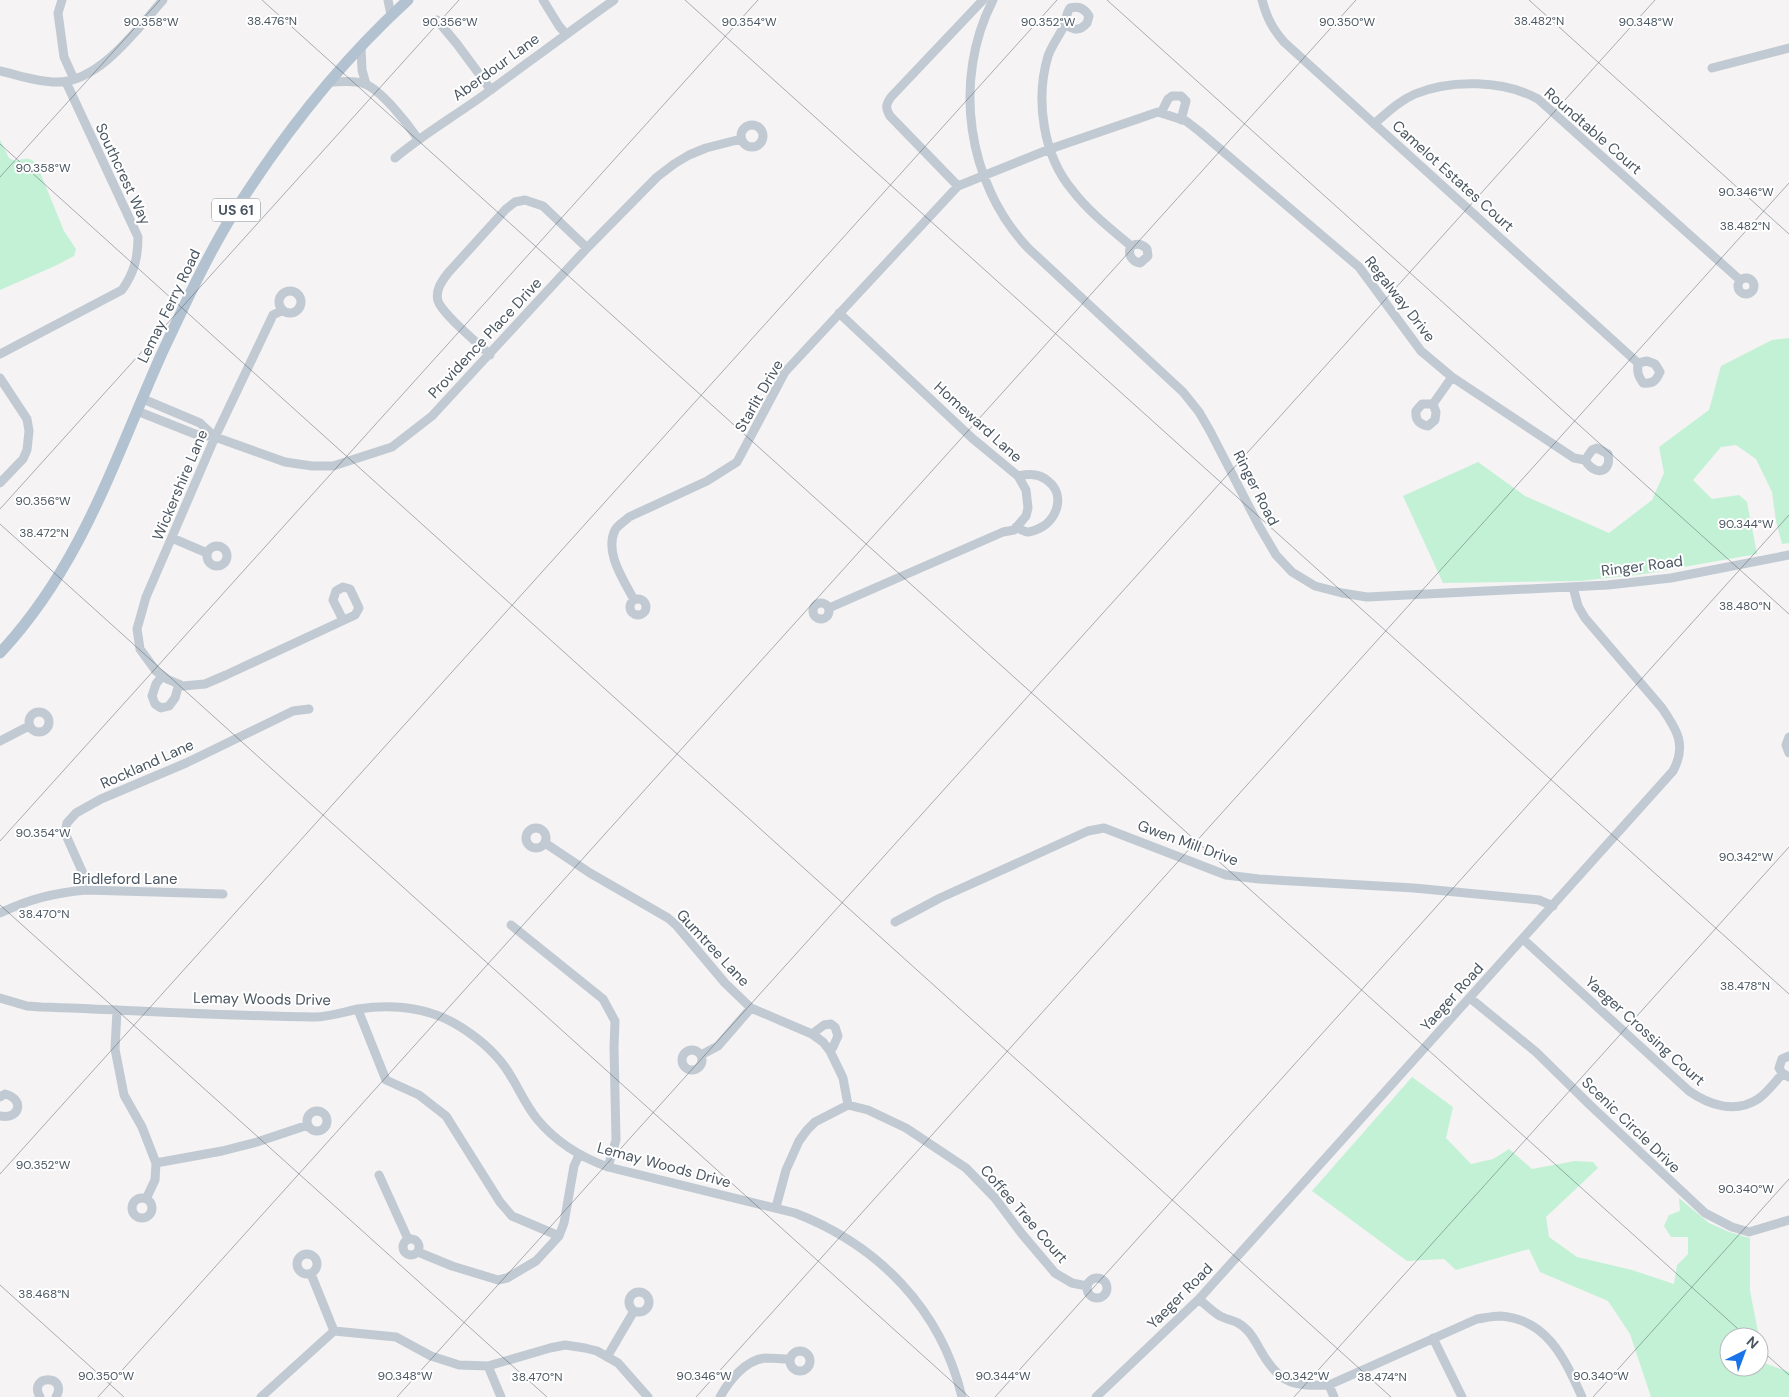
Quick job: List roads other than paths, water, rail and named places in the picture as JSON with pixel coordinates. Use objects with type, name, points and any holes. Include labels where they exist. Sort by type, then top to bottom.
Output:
[{"type":"main road","name":"Lemay Ferry Road","points":[[0,653],[44,600],[92,516],[142,399],[190,294],[233,215],[278,148],[330,82],[391,15],[408,0]]},
{"type":"street","name":"Southcrest Way","points":[[0,354],[122,290],[136,264],[138,238],[70,80],[64,57],[58,13],[62,0]]},
{"type":"street","points":[[0,70],[45,81],[70,80],[89,73],[112,55],[162,0]]},
{"type":"street","points":[[388,0],[391,15]]},
{"type":"street","points":[[543,0],[566,34]]},
{"type":"street","name":"Aberdour Lane","points":[[395,158],[418,138],[491,90],[614,0]]},
{"type":"street","points":[[958,186],[884,108],[891,97],[983,0]]},
{"type":"street","name":"Ringer Road","points":[[993,0],[976,47],[970,86],[972,132],[982,175],[1000,212],[1018,238],[1166,374],[1191,401],[1210,431],[1276,555],[1298,577],[1324,589],[1367,597],[1573,587],[1651,581],[1789,555]]},
{"type":"street","name":"Camelot Estates Court","points":[[1262,0],[1267,18],[1284,42],[1638,363]]},
{"type":"street","points":[[437,20],[491,90]]},
{"type":"street","points":[[1065,24],[1048,57],[1042,90],[1042,114],[1050,149],[1072,190],[1131,246]]},
{"type":"street","points":[[361,47],[362,70],[366,84],[397,112],[418,138]]},
{"type":"street","points":[[1712,68],[1789,48]]},
{"type":"street","points":[[330,82],[366,84]]},
{"type":"street","name":"Roundtable Court","points":[[1374,124],[1399,103],[1414,94],[1442,86],[1503,86],[1529,94],[1538,99],[1740,280]]},
{"type":"street","points":[[982,175],[1050,149],[1158,112],[1161,113],[1168,99],[1172,96],[1181,96],[1186,101],[1181,120]]},
{"type":"street","name":"Regalway Drive","points":[[1161,113],[1181,120],[1199,131],[1359,267],[1421,351],[1452,377],[1574,458],[1585,460]]},
{"type":"street","name":"Providence Place Drive","points":[[138,411],[195,434],[215,437],[285,462],[312,466],[333,466],[392,447],[432,416],[587,248],[657,178],[674,164],[706,148],[741,139]]},
{"type":"street","name":"Starlit Drive","points":[[634,600],[614,559],[612,546],[614,531],[629,517],[707,481],[737,462],[785,372],[958,186],[982,175]]},
{"type":"street","points":[[490,355],[445,311],[438,302],[438,290],[448,273],[500,214],[515,202],[525,200],[543,206],[587,248]]},
{"type":"street","name":"Wickershire Lane","points":[[282,310],[273,315],[215,437],[146,597],[137,629],[140,649],[152,667],[162,676],[183,686],[205,684],[343,620]]},
{"type":"street","name":"Homeward Lane","points":[[839,313],[972,438],[1018,476],[1026,490],[1028,508],[1026,516],[1016,527]]},
{"type":"street","points":[[1433,404],[1452,377]]},
{"type":"street","points":[[0,378],[27,419],[29,430],[23,459],[0,483]]},
{"type":"street","name":"Providence Place Drive","points":[[142,399],[200,423],[215,437]]},
{"type":"street","points":[[829,608],[1003,532],[1014,530],[1016,527],[1028,532],[1046,525],[1054,517],[1057,509],[1054,488],[1048,480],[1039,476],[1029,474],[1018,476]]},
{"type":"street","points":[[172,538],[207,553]]},
{"type":"street","name":"Yaeger Road","points":[[1096,1397],[1199,1299],[1665,781],[1678,762],[1680,742],[1672,723],[1647,690],[1585,618],[1578,606],[1573,587]]},
{"type":"street","points":[[162,676],[156,684],[152,696],[155,704],[161,708],[169,706],[175,698],[179,684]]},
{"type":"street","name":"Rockland Lane","points":[[86,890],[86,880],[65,833],[67,823],[76,813],[108,796],[186,763],[293,711],[309,709]]},
{"type":"street","points":[[0,742],[29,726]]},
{"type":"street","points":[[1789,737],[1786,745],[1789,753]]},
{"type":"street","name":"Gwen Mill Drive","points":[[895,922],[957,890],[1088,831],[1104,828],[1226,875],[1259,879],[1434,889],[1539,900],[1553,906]]},
{"type":"street","name":"Gumtree Lane","points":[[545,843],[590,873],[668,918],[725,983],[751,1008],[812,1034],[823,1042],[830,1051],[843,1078],[848,1105]]},
{"type":"street","name":"Bridleford Lane","points":[[0,913],[36,898],[86,890],[224,894]]},
{"type":"street","points":[[511,925],[603,999],[615,1021],[616,1140],[608,1167]]},
{"type":"street","name":"Yaeger Crossing Court","points":[[1523,940],[1689,1091],[1710,1103],[1733,1107],[1745,1105],[1758,1099],[1786,1075],[1779,1068],[1780,1062],[1789,1056]]},
{"type":"street","name":"Lemay Woods Drive","points":[[0,998],[34,1006],[316,1017],[390,1006],[423,1011],[453,1022],[494,1054],[505,1068],[536,1118],[558,1140],[579,1155],[608,1167],[776,1207],[816,1221],[854,1242],[894,1275],[920,1305],[932,1324],[952,1365],[962,1397]]},
{"type":"street","name":"Scenic Circle Drive","points":[[1470,998],[1536,1052],[1705,1213],[1732,1227],[1749,1232],[1789,1220]]},
{"type":"street","points":[[701,1055],[718,1046],[751,1008]]},
{"type":"street","points":[[117,1010],[115,1049],[124,1094],[142,1127],[156,1163],[155,1180],[146,1199]]},
{"type":"street","points":[[358,1010],[386,1080],[419,1095],[446,1116],[503,1206],[512,1216],[559,1236]]},
{"type":"street","points":[[812,1034],[824,1025],[831,1024],[835,1027],[838,1036],[830,1051]]},
{"type":"street","points":[[0,1097],[5,1094],[11,1096],[18,1104],[17,1111],[13,1115],[7,1117],[0,1116]]},
{"type":"street","points":[[776,1207],[786,1170],[799,1141],[815,1122],[848,1105]]},
{"type":"street","name":"Coffee Tree Court","points":[[848,1105],[868,1110],[906,1128],[966,1168],[995,1198],[1055,1273],[1072,1283],[1087,1286]]},
{"type":"street","points":[[156,1163],[222,1151],[257,1142],[308,1125]]},
{"type":"street","points":[[418,1252],[452,1266],[498,1280],[508,1278],[536,1260],[559,1236],[564,1223],[574,1166],[579,1155]]},
{"type":"street","points":[[379,1175],[408,1239]]},
{"type":"street","points":[[408,1239],[403,1244],[404,1252],[411,1256],[418,1252]]},
{"type":"street","points":[[408,1239],[417,1242],[419,1246],[418,1252]]},
{"type":"street","points":[[311,1274],[334,1331]]},
{"type":"street","points":[[1199,1299],[1220,1316],[1239,1322],[1252,1335],[1273,1369],[1293,1384],[1305,1386],[1329,1385],[1477,1319],[1499,1316],[1522,1322],[1546,1335],[1564,1358],[1582,1397]]},
{"type":"street","points":[[607,1357],[634,1311]]},
{"type":"street","points":[[261,1397],[334,1331],[396,1337],[431,1356],[459,1365],[488,1366],[565,1345],[597,1351],[618,1363],[648,1397]]},
{"type":"street","points":[[1433,1338],[1462,1397]]},
{"type":"street","points":[[720,1397],[742,1369],[752,1362],[763,1358],[789,1359]]},
{"type":"street","points":[[488,1366],[500,1397]]},
{"type":"street","points":[[40,1397],[37,1391],[38,1385],[48,1379],[54,1381],[58,1386],[56,1397]]},
{"type":"street","points":[[1329,1385],[1334,1397]]}]
